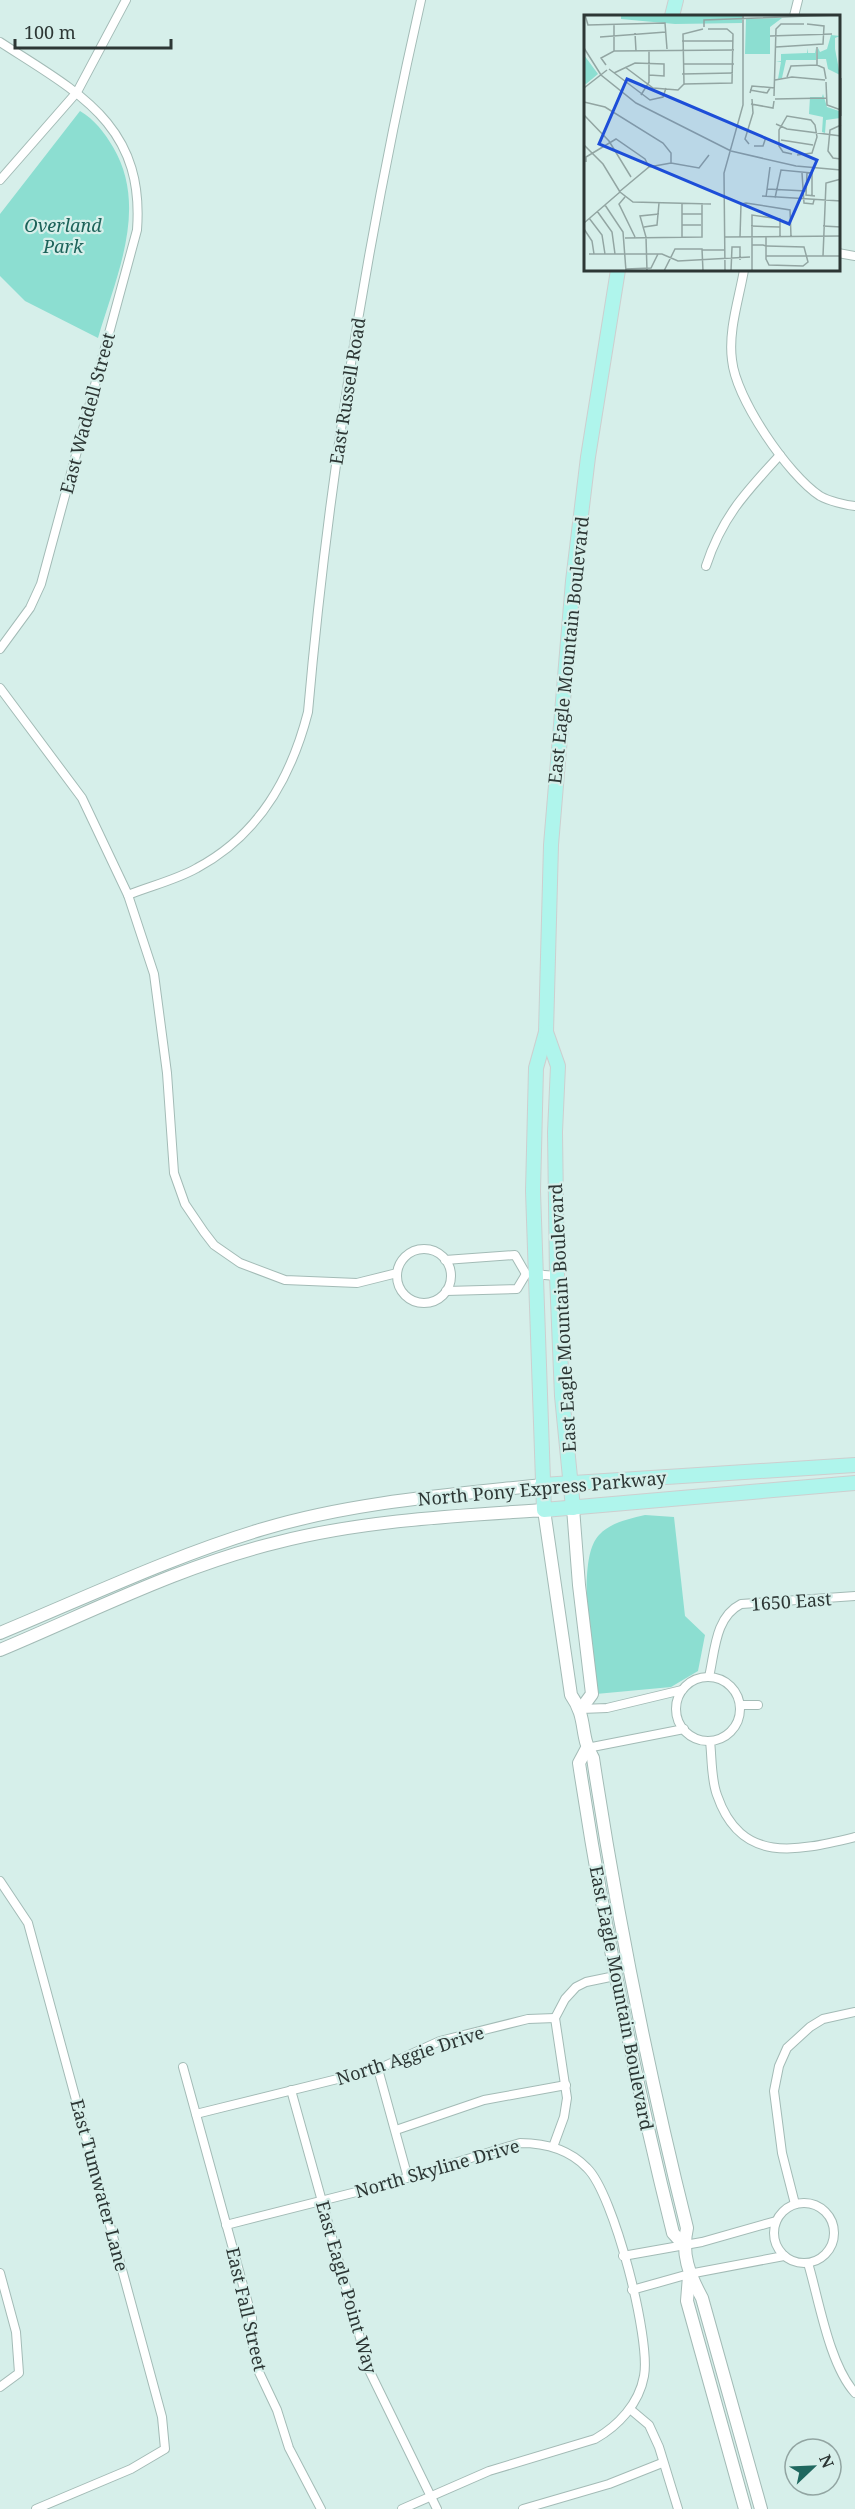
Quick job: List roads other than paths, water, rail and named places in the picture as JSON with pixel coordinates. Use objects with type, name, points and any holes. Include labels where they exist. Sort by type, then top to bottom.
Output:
[{"type":"main road","points":[[672,15],[676,0]]},
{"type":"main road","name":"East Eagle Mountain Boulevard","points":[[544,1510],[531,1274],[536,1068],[546,1032],[551,845],[559,720],[588,457],[618,272]]},
{"type":"main road","name":"East Eagle Mountain Boulevard","points":[[546,1032],[558,1066],[555,1132],[557,1276],[562,1396],[573,1508]]},
{"type":"main road","name":"North Pony Express Parkway","points":[[542,1485],[855,1465]]},
{"type":"main road","name":"North Pony Express Parkway","points":[[544,1510],[855,1483]]},
{"type":"street","points":[[0,180],[77,92],[126,0]]},
{"type":"street","name":"East Russell Road","points":[[128,895],[196,869],[239,840],[271,803],[284,782],[299,748],[308,712],[333,483],[360,303],[421,0]]},
{"type":"street","points":[[794,15],[798,0]]},
{"type":"street","name":"East Waddell Street","points":[[0,42],[77,92],[101,112],[114,129],[132,167],[139,209],[137,230],[47,561],[30,608],[0,649]]},
{"type":"street","points":[[840,253],[855,256]]},
{"type":"street","points":[[744,272],[732,336],[731,360],[737,384],[780,455],[798,477],[821,497],[855,506]]},
{"type":"street","points":[[706,566],[715,538],[728,514],[744,493],[780,455]]},
{"type":"street","points":[[0,688],[82,798],[128,895],[154,974],[166,1073],[174,1173],[191,1212],[214,1245],[240,1263],[273,1277],[306,1283],[357,1283],[397,1273]]},
{"type":"street","points":[[433,1250],[446,1260],[451,1277],[446,1291],[434,1301],[421,1303],[402,1292],[397,1273],[401,1262],[414,1251],[433,1250]]},
{"type":"street","points":[[446,1260],[515,1256],[531,1274],[557,1276]]},
{"type":"street","points":[[446,1291],[517,1289],[531,1274]]},
{"type":"street","name":"North Pony Express Parkway","points":[[0,1633],[165,1563],[264,1529],[400,1500],[542,1485]]},
{"type":"street","name":"East Eagle Mountain Boulevard","points":[[573,1508],[579,1586],[592,1694],[581,1709]]},
{"type":"street","name":"North Pony Express Parkway","points":[[0,1650],[180,1574],[277,1542],[361,1525],[400,1520],[544,1510]]},
{"type":"street","name":"East Eagle Mountain Boulevard","points":[[544,1510],[571,1695],[581,1709],[587,1748],[593,1758],[610,1872],[641,2033],[687,2228],[683,2244],[689,2274],[687,2301],[745,2509]]},
{"type":"street","name":"1650 East","points":[[709,1677],[721,1623],[729,1610],[741,1604],[855,1596]]},
{"type":"street","points":[[581,1709],[607,1707],[682,1690],[694,1680],[709,1677],[730,1685],[740,1705],[736,1725],[720,1738],[700,1740],[684,1729],[677,1710],[682,1690]]},
{"type":"street","points":[[740,1705],[758,1705]]},
{"type":"street","points":[[587,1748],[632,1737],[684,1729]]},
{"type":"street","points":[[710,1740],[716,1793],[730,1824],[749,1841],[762,1847],[809,1848],[855,1837]]},
{"type":"street","name":"East Eagle Mountain Boulevard","points":[[587,1748],[579,1763],[615,1976],[643,2114],[673,2233],[683,2244]]},
{"type":"street","name":"East Tumwater Lane","points":[[0,1881],[28,1923],[129,2290],[162,2417],[165,2449],[131,2469],[36,2509]]},
{"type":"street","points":[[553,2148],[564,2117],[566,2085],[555,2019],[565,1999],[576,1987],[586,1982],[615,1976]]},
{"type":"street","points":[[795,2204],[782,2153],[774,2091],[779,2067],[787,2048],[810,2027],[823,2019],[855,2012]]},
{"type":"street","name":"North Aggie Drive","points":[[196,2114],[378,2069],[440,2041],[528,2019],[555,2019]]},
{"type":"street","name":"East Fall Street","points":[[183,2067],[252,2318],[253,2347],[258,2370],[278,2410],[289,2448],[321,2509]]},
{"type":"street","points":[[378,2069],[408,2178]]},
{"type":"street","points":[[396,2130],[484,2100],[566,2085]]},
{"type":"street","name":"East Eagle Point Way","points":[[291,2090],[369,2370],[437,2509]]},
{"type":"street","name":"North Skyline Drive","points":[[226,2225],[408,2178],[512,2144],[543,2145],[553,2148],[579,2160],[596,2177],[610,2206],[645,2347],[645,2363],[640,2389],[630,2409]]},
{"type":"street","points":[[795,2204],[816,2205],[825,2212],[834,2230],[830,2248],[817,2260],[808,2263],[793,2261],[784,2256],[775,2237],[776,2221],[782,2213],[795,2204]]},
{"type":"street","points":[[623,2256],[702,2242],[776,2221]]},
{"type":"street","points":[[632,2290],[689,2274],[784,2256]]},
{"type":"street","points":[[808,2263],[835,2353],[849,2386],[855,2393]]},
{"type":"street","points":[[0,2273],[16,2332],[19,2373],[0,2386]]},
{"type":"street","name":"East Eagle Mountain Boulevard","points":[[689,2274],[702,2298],[761,2509]]},
{"type":"street","points":[[402,2509],[489,2471],[595,2439],[608,2432],[630,2409],[649,2425],[659,2447],[662,2463],[678,2509]]},
{"type":"street","points":[[523,2509],[609,2484],[662,2463]]},
{"type":"park label","name":"Overland Park","points":[[63,235]]}]
